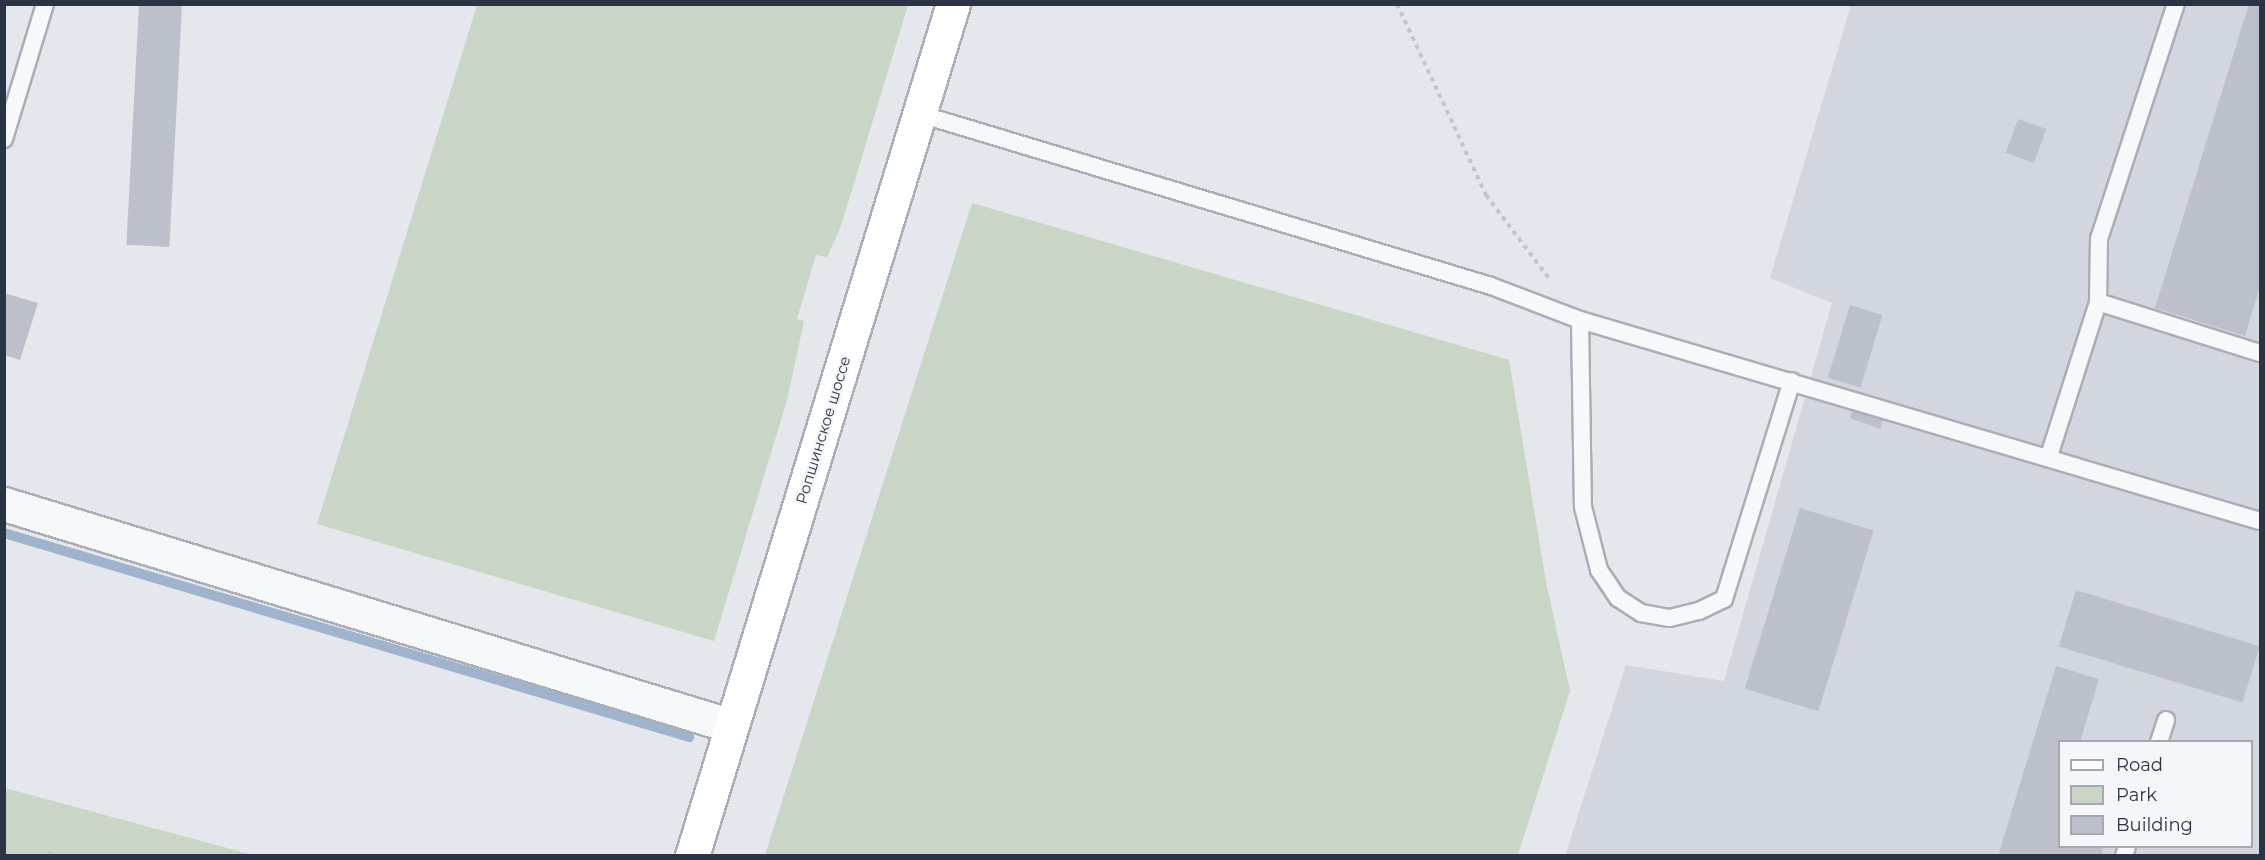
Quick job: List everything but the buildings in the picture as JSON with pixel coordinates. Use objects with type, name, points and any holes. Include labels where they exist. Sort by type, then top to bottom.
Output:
[{"type":"main road","name":"Ропшинское шоссе","points":[[692,855],[953,4]]},
{"type":"street","points":[[4,504],[732,726]]},
{"type":"lane","points":[[4,139],[45,4]]},
{"type":"lane","points":[[2049,456],[2098,302],[2099,239],[2176,4]]},
{"type":"lane","points":[[920,114],[1491,286],[1580,320],[2049,456],[2260,521]]},
{"type":"lane","points":[[2098,302],[2260,353]]},
{"type":"lane","points":[[1580,320],[1583,507],[1599,570],[1618,598],[1641,613],[1670,618],[1699,611],[1724,599],[1792,381]]},
{"type":"lane","points":[[2159,740],[2166,720]]},
{"type":"path","points":[[1397,4],[1486,195],[1580,320]]},
{"type":"shaded area","points":[[1851,5],[2260,5],[2260,855],[1565,856],[1626,665],[1724,681],[1832,303],[1770,278]]},
{"type":"green space","points":[[477,5],[908,5],[841,226],[827,257],[816,255],[797,319],[804,321],[787,400],[714,641],[317,524]]},
{"type":"green space","points":[[972,203],[1509,360],[1546,582],[1570,691],[1518,855],[765,855]]},
{"type":"green space","points":[[5,788],[253,855],[5,855]]},
{"type":"waterway","points":[[4,533],[689,737]]}]
